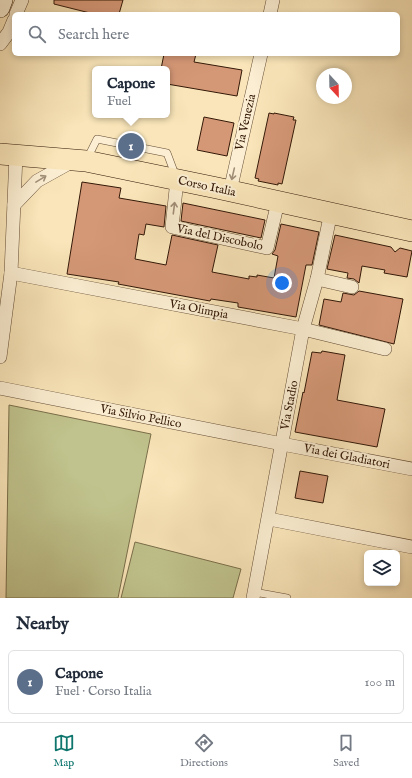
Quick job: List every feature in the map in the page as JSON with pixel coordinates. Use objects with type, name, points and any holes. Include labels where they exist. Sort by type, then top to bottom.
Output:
[{"type":"main road","name":"Corso Italia","points":[[8,155],[80,160],[331,212],[412,231]]},
{"type":"street","points":[[0,8],[1,0]]},
{"type":"street","points":[[17,12],[22,0]]},
{"type":"street","points":[[270,12],[273,0]]},
{"type":"street","points":[[0,44],[9,32],[12,25]]},
{"type":"street","name":"Via Venezia","points":[[230,191],[261,56]]},
{"type":"street","points":[[0,357],[11,273],[14,205],[8,155]]},
{"type":"street","points":[[14,205],[37,181],[80,160]]},
{"type":"street","name":"Via del Discobolo","points":[[177,180],[172,227],[260,247],[267,248],[278,202]]},
{"type":"street","name":"Via Stadio","points":[[253,595],[303,329],[317,279],[331,212]]},
{"type":"street","name":"Via Olimpia","points":[[11,273],[303,329],[385,350]]},
{"type":"street","points":[[317,279],[352,287]]},
{"type":"street","name":"Via Silvio Pellico","points":[[0,388],[282,444]]},
{"type":"street","name":"Via dei Gladiatori","points":[[282,444],[412,468]]},
{"type":"street","points":[[268,519],[412,547]]},
{"type":"lane","points":[[253,595],[287,598]]},
{"type":"green space","points":[[9,405],[151,434],[118,598],[6,598]]},
{"type":"green space","points":[[135,542],[241,569],[233,598],[121,598]]},
{"type":"building","points":[[54,0],[123,0],[120,12],[86,12],[54,4]]},
{"type":"building","points":[[164,56],[196,56],[194,62],[242,70],[237,96],[170,85],[170,66],[162,66]]},
{"type":"building","points":[[269,113],[294,117],[293,120],[296,120],[282,184],[278,183],[278,185],[258,181],[259,179],[255,178]]},
{"type":"building","points":[[204,117],[234,123],[227,156],[197,150]]},
{"type":"building","points":[[82,182],[121,188],[119,198],[166,206],[164,227],[146,224],[144,235],[139,234],[135,259],[166,265],[172,235],[218,245],[212,272],[249,279],[249,276],[257,277],[257,275],[274,278],[278,256],[272,254],[275,250],[281,224],[319,232],[312,265],[306,265],[296,317],[238,307],[238,303],[211,299],[210,301],[118,284],[119,282],[67,274]]},
{"type":"building","points":[[183,203],[265,220],[261,238],[181,221]]},
{"type":"building","points":[[335,235],[391,247],[395,252],[400,248],[412,251],[407,277],[384,273],[385,270],[362,266],[359,283],[354,279],[347,278],[348,273],[327,269]]},
{"type":"building","points":[[359,291],[403,299],[394,344],[319,325],[324,299],[341,302],[343,293],[354,295]]},
{"type":"building","points":[[322,351],[345,355],[337,400],[385,409],[377,447],[295,432],[312,352],[321,353]]},
{"type":"building","points":[[300,471],[328,476],[323,503],[295,498]]},
{"type":"place","name":"Capone","points":[[131,146]]}]
